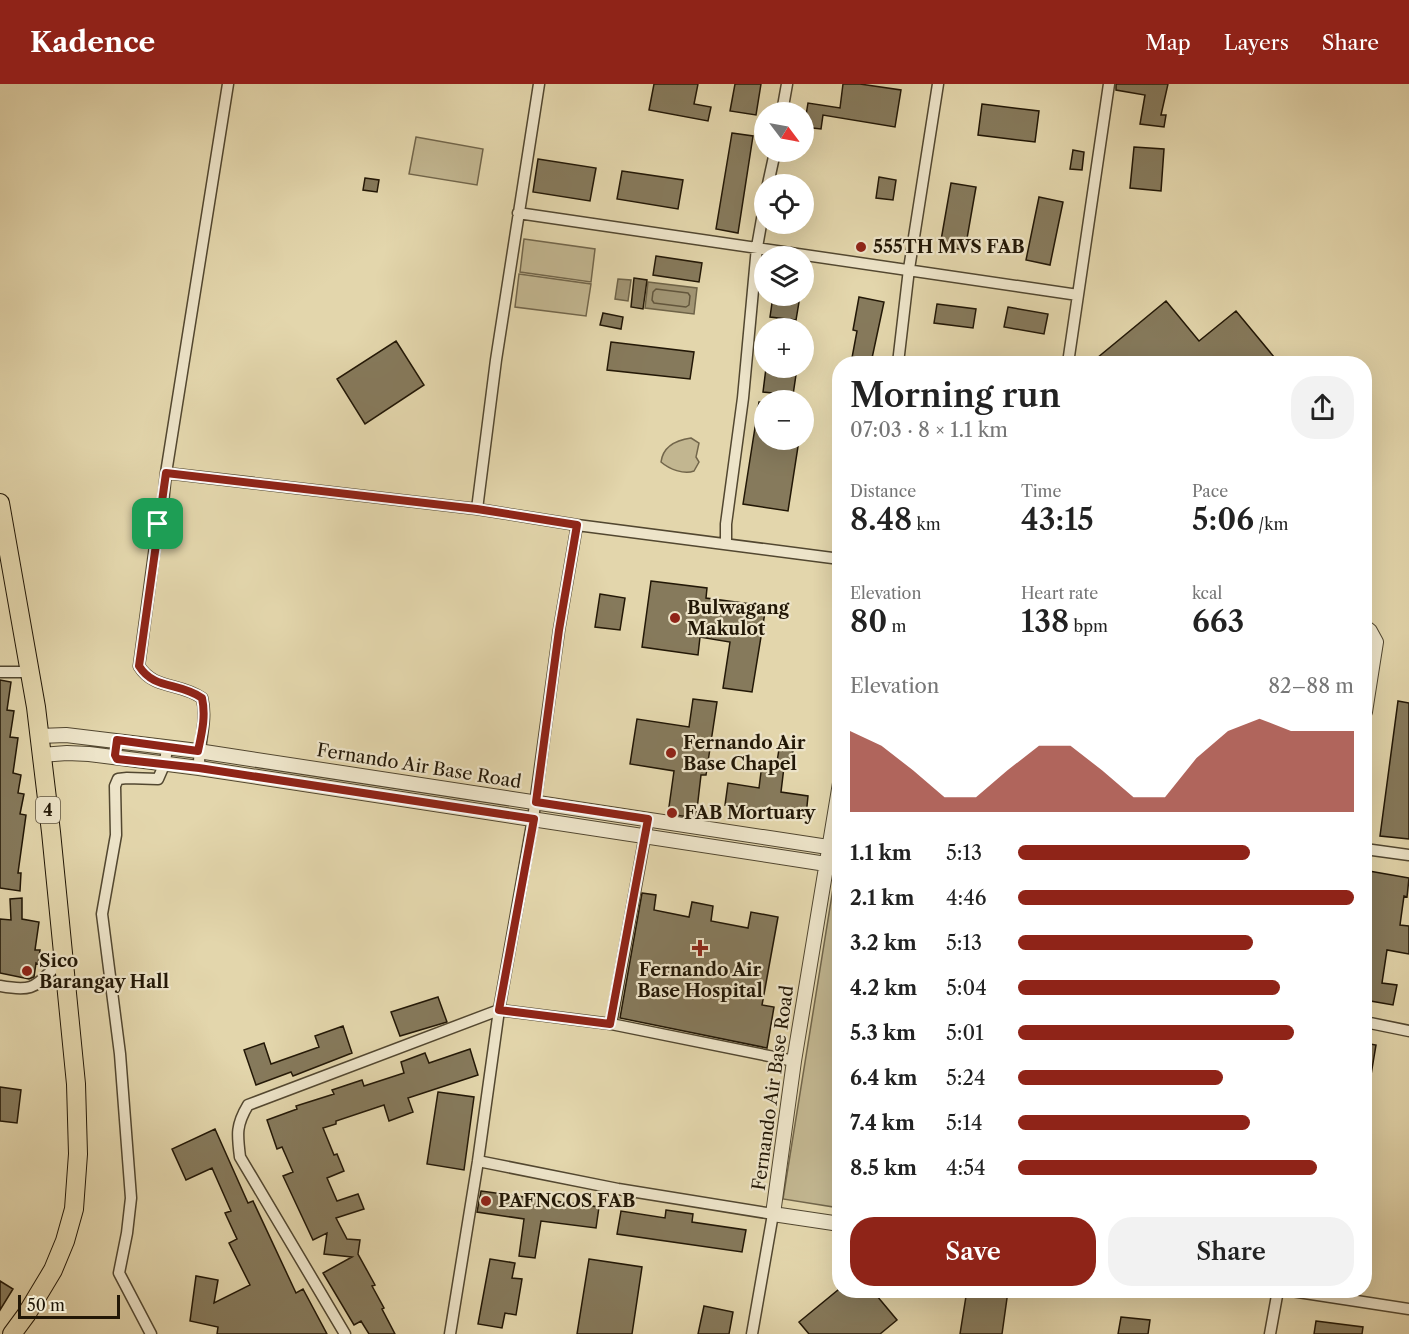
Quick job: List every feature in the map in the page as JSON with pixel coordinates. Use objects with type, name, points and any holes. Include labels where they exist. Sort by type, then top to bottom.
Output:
[{"type":"highway","name":"4","points":[[0,503],[42,755],[76,1084],[78,1154],[74,1209],[65,1241],[53,1270],[12,1334]]},
{"type":"street","points":[[199,768],[198,751],[204,717],[202,698],[191,690],[154,682],[146,677],[139,666],[166,473],[228,84]]},
{"type":"street","points":[[477,509],[496,360],[539,84]]},
{"type":"street","points":[[784,102],[787,84]]},
{"type":"street","points":[[899,356],[909,269],[938,84]]},
{"type":"street","points":[[1069,356],[1109,84]]},
{"type":"street","points":[[518,213],[754,247]]},
{"type":"street","points":[[814,255],[1078,295]]},
{"type":"street","points":[[726,544],[726,524],[743,398],[754,270]]},
{"type":"street","points":[[166,473],[477,509],[577,525],[832,558]]},
{"type":"street","points":[[450,1334],[478,1161],[499,1010],[534,819],[559,630],[577,525]]},
{"type":"street","points":[[1372,635],[1376,642],[1372,667]]},
{"type":"street","points":[[0,672],[29,672]]},
{"type":"street","name":"Fernando Air Base Road","points":[[39,736],[66,735],[198,751],[828,847]]},
{"type":"street","points":[[117,740],[115,755],[117,759]]},
{"type":"street","points":[[133,760],[137,750],[136,744]]},
{"type":"street","points":[[151,1334],[119,1273],[131,1198],[120,1054],[102,914],[116,835],[115,786],[118,779],[159,779],[165,764],[167,747]]},
{"type":"street","name":"Fernando Air Base Road","points":[[42,755],[67,753],[199,768],[826,864]]},
{"type":"street","points":[[327,787],[334,781],[335,777],[331,771]]},
{"type":"street","points":[[352,791],[351,782],[357,774]]},
{"type":"street","points":[[610,1024],[648,819]]},
{"type":"street","name":"Fernando Air Base Road","points":[[832,826],[794,1061],[773,1214],[832,1223]]},
{"type":"street","points":[[770,856],[772,838]]},
{"type":"street","points":[[1372,850],[1409,855]]},
{"type":"street","points":[[0,986],[32,988],[63,960]]},
{"type":"street","points":[[345,1334],[240,1157],[237,1135],[239,1120],[248,1105],[499,1010],[610,1024],[794,1061]]},
{"type":"street","points":[[1372,1023],[1409,1031]]},
{"type":"street","points":[[478,1161],[618,1190],[773,1214],[752,1334]]},
{"type":"street","points":[[1270,1334],[1277,1298]]},
{"type":"street","points":[[1337,1298],[1409,1309]]},
{"type":"shaded area","points":[[416,137],[483,149],[477,185],[409,174]]},
{"type":"shaded area","points":[[524,239],[595,249],[591,282],[520,272]]},
{"type":"shaded area","points":[[519,274],[591,284],[586,316],[515,307]]},
{"type":"shaded area","points":[[691,438],[699,443],[696,457],[699,462],[694,471],[677,471],[661,462],[668,448],[681,440]]},
{"type":"shaded area","points":[[832,895],[832,1207],[783,1199]]},
{"type":"water","points":[[618,279],[631,280],[628,301],[615,299]]},
{"type":"water","points":[[648,282],[697,288],[694,314],[645,308]]},
{"type":"building","points":[[654,84],[698,84],[694,104],[711,107],[708,121],[649,110]]},
{"type":"building","points":[[735,84],[761,84],[758,102],[754,102],[754,115],[730,111]]},
{"type":"building","points":[[843,84],[901,90],[895,127],[823,115],[821,129],[814,128],[814,104],[840,108]]},
{"type":"building","points":[[1116,84],[1168,84],[1161,115],[1166,115],[1164,127],[1140,124],[1145,95],[1116,90]]},
{"type":"building","points":[[982,104],[1039,111],[1035,142],[978,135]]},
{"type":"building","points":[[732,133],[753,136],[738,233],[716,229]]},
{"type":"building","points":[[1134,147],[1164,149],[1161,191],[1130,188]]},
{"type":"building","points":[[1073,150],[1084,152],[1082,170],[1070,169]]},
{"type":"building","points":[[538,159],[596,168],[590,201],[533,192]]},
{"type":"building","points":[[622,171],[683,180],[678,209],[617,199]]},
{"type":"building","points":[[879,177],[896,180],[893,200],[876,198]]},
{"type":"building","points":[[365,178],[379,180],[377,192],[363,190]]},
{"type":"building","points":[[951,183],[976,187],[965,250],[940,246]]},
{"type":"building","points":[[1039,197],[1063,202],[1050,265],[1026,260]]},
{"type":"building","points":[[656,256],[702,263],[699,282],[653,275]]},
{"type":"building","points":[[634,278],[647,280],[643,309],[631,307]]},
{"type":"building","points":[[859,297],[884,302],[872,356],[852,356],[857,331],[853,330]]},
{"type":"building","points":[[1166,301],[1199,341],[1236,311],[1273,356],[1099,356]]},
{"type":"building","points":[[937,304],[976,309],[973,328],[934,323]]},
{"type":"building","points":[[772,306],[798,306],[796,318],[770,317]]},
{"type":"building","points":[[1008,307],[1048,314],[1044,334],[1004,327]]},
{"type":"building","points":[[603,313],[623,317],[621,329],[600,325]]},
{"type":"building","points":[[396,341],[424,385],[365,424],[337,379]]},
{"type":"building","points":[[611,342],[694,352],[690,379],[607,370]]},
{"type":"building","points":[[765,378],[796,378],[794,390],[763,390]]},
{"type":"building","points":[[754,434],[754,450],[797,450],[788,511],[743,504]]},
{"type":"building","points":[[651,581],[707,588],[706,598],[766,606],[752,692],[723,688],[730,642],[700,637],[698,655],[642,647]]},
{"type":"building","points":[[600,594],[625,598],[620,630],[595,627]]},
{"type":"building","points":[[0,680],[11,682],[7,710],[14,711],[10,737],[18,738],[13,773],[21,775],[18,793],[24,794],[20,814],[26,815],[18,873],[21,873],[20,891],[0,888]]},
{"type":"building","name":"Fernando Air Base Chapel","points":[[693,699],[717,702],[706,775],[701,775],[696,818],[668,814],[674,771],[630,764],[637,719],[689,727]]},
{"type":"building","points":[[1398,701],[1409,703],[1409,839],[1380,836]]},
{"type":"building","points":[[779,749],[793,751],[792,764],[777,762]]},
{"type":"building","points":[[762,764],[784,767],[781,792],[808,796],[806,816],[725,805],[728,783],[759,788]]},
{"type":"building","points":[[1372,872],[1409,878],[1400,925],[1409,926],[1409,954],[1387,950],[1382,983],[1397,985],[1393,1005],[1372,1001]]},
{"type":"building","points":[[642,893],[656,895],[654,910],[689,917],[692,902],[713,906],[711,921],[748,928],[751,912],[778,917],[762,1005],[774,1007],[767,1048],[620,1018]]},
{"type":"building","points":[[22,898],[22,919],[39,922],[35,950],[40,950],[38,964],[36,963],[34,977],[29,979],[0,973],[0,919],[11,920],[10,899]]},
{"type":"building","points":[[438,997],[447,1022],[400,1036],[391,1012]]},
{"type":"building","points":[[343,1026],[352,1053],[293,1076],[291,1072],[256,1085],[244,1050],[264,1043],[271,1064],[319,1047],[315,1036]]},
{"type":"building","points":[[1372,1044],[1376,1045],[1372,1069]]},
{"type":"building","points":[[470,1049],[478,1075],[408,1098],[413,1112],[389,1121],[384,1105],[336,1121],[336,1124],[323,1128],[334,1155],[337,1154],[344,1171],[327,1178],[337,1201],[358,1194],[364,1209],[336,1218],[347,1239],[360,1240],[358,1254],[375,1285],[372,1286],[395,1334],[369,1334],[361,1321],[354,1325],[323,1273],[352,1257],[324,1254],[327,1233],[313,1240],[283,1176],[293,1172],[282,1147],[277,1149],[267,1120],[297,1109],[296,1106],[334,1094],[332,1090],[362,1080],[364,1086],[404,1073],[401,1062],[425,1053],[429,1063]]},
{"type":"building","points":[[0,1087],[21,1090],[17,1123],[0,1121]]},
{"type":"building","points":[[438,1092],[474,1097],[464,1170],[427,1164]]},
{"type":"building","points":[[215,1129],[248,1203],[253,1201],[296,1293],[303,1289],[327,1334],[217,1334],[218,1327],[190,1321],[196,1276],[218,1280],[214,1303],[250,1285],[229,1243],[237,1239],[225,1213],[231,1211],[212,1168],[186,1180],[172,1149]]},
{"type":"building","points":[[481,1191],[599,1207],[596,1228],[541,1221],[535,1258],[519,1256],[524,1219],[477,1212]]},
{"type":"building","points":[[666,1210],[693,1214],[692,1222],[746,1230],[742,1252],[617,1234],[621,1211],[665,1218]]},
{"type":"building","points":[[490,1259],[515,1263],[512,1278],[522,1279],[516,1315],[505,1313],[502,1328],[478,1324]]},
{"type":"building","points":[[589,1259],[642,1267],[632,1334],[577,1334]]},
{"type":"building","points":[[0,1281],[13,1289],[0,1310]]},
{"type":"building","points":[[832,1295],[832,1298],[879,1298],[897,1320],[880,1334],[809,1334],[799,1322]]},
{"type":"building","points":[[966,1298],[1007,1298],[1002,1334],[960,1334]]},
{"type":"building","points":[[704,1306],[733,1312],[729,1334],[698,1334]]},
{"type":"building","points":[[1121,1317],[1150,1320],[1148,1334],[1118,1334]]},
{"type":"building","points":[[1316,1321],[1363,1327],[1362,1334],[1314,1334]]},
{"type":"place","name":"555TH MVS FAB","points":[[861,247]]},
{"type":"place","name":"Bulwagang Makulot","points":[[675,618]]},
{"type":"place","name":"Fernando Air Base Chapel","points":[[671,753]]},
{"type":"place","name":"FAB Mortuary","points":[[672,813]]},
{"type":"place","name":"Fernando Air Base Hospital","points":[[700,948]]},
{"type":"place","name":"Sico Barangay Hall","points":[[27,971]]},
{"type":"place","name":"PAFNCOS FAB","points":[[486,1201]]},
{"type":"route","points":[[166,473],[477,509],[577,525],[559,630],[536,802],[648,819],[610,1024],[499,1010],[534,819],[199,768],[117,759],[115,750],[117,740],[198,751],[204,725],[205,709],[202,698],[191,690],[154,682],[146,677],[139,666],[158,524],[166,473]]}]
